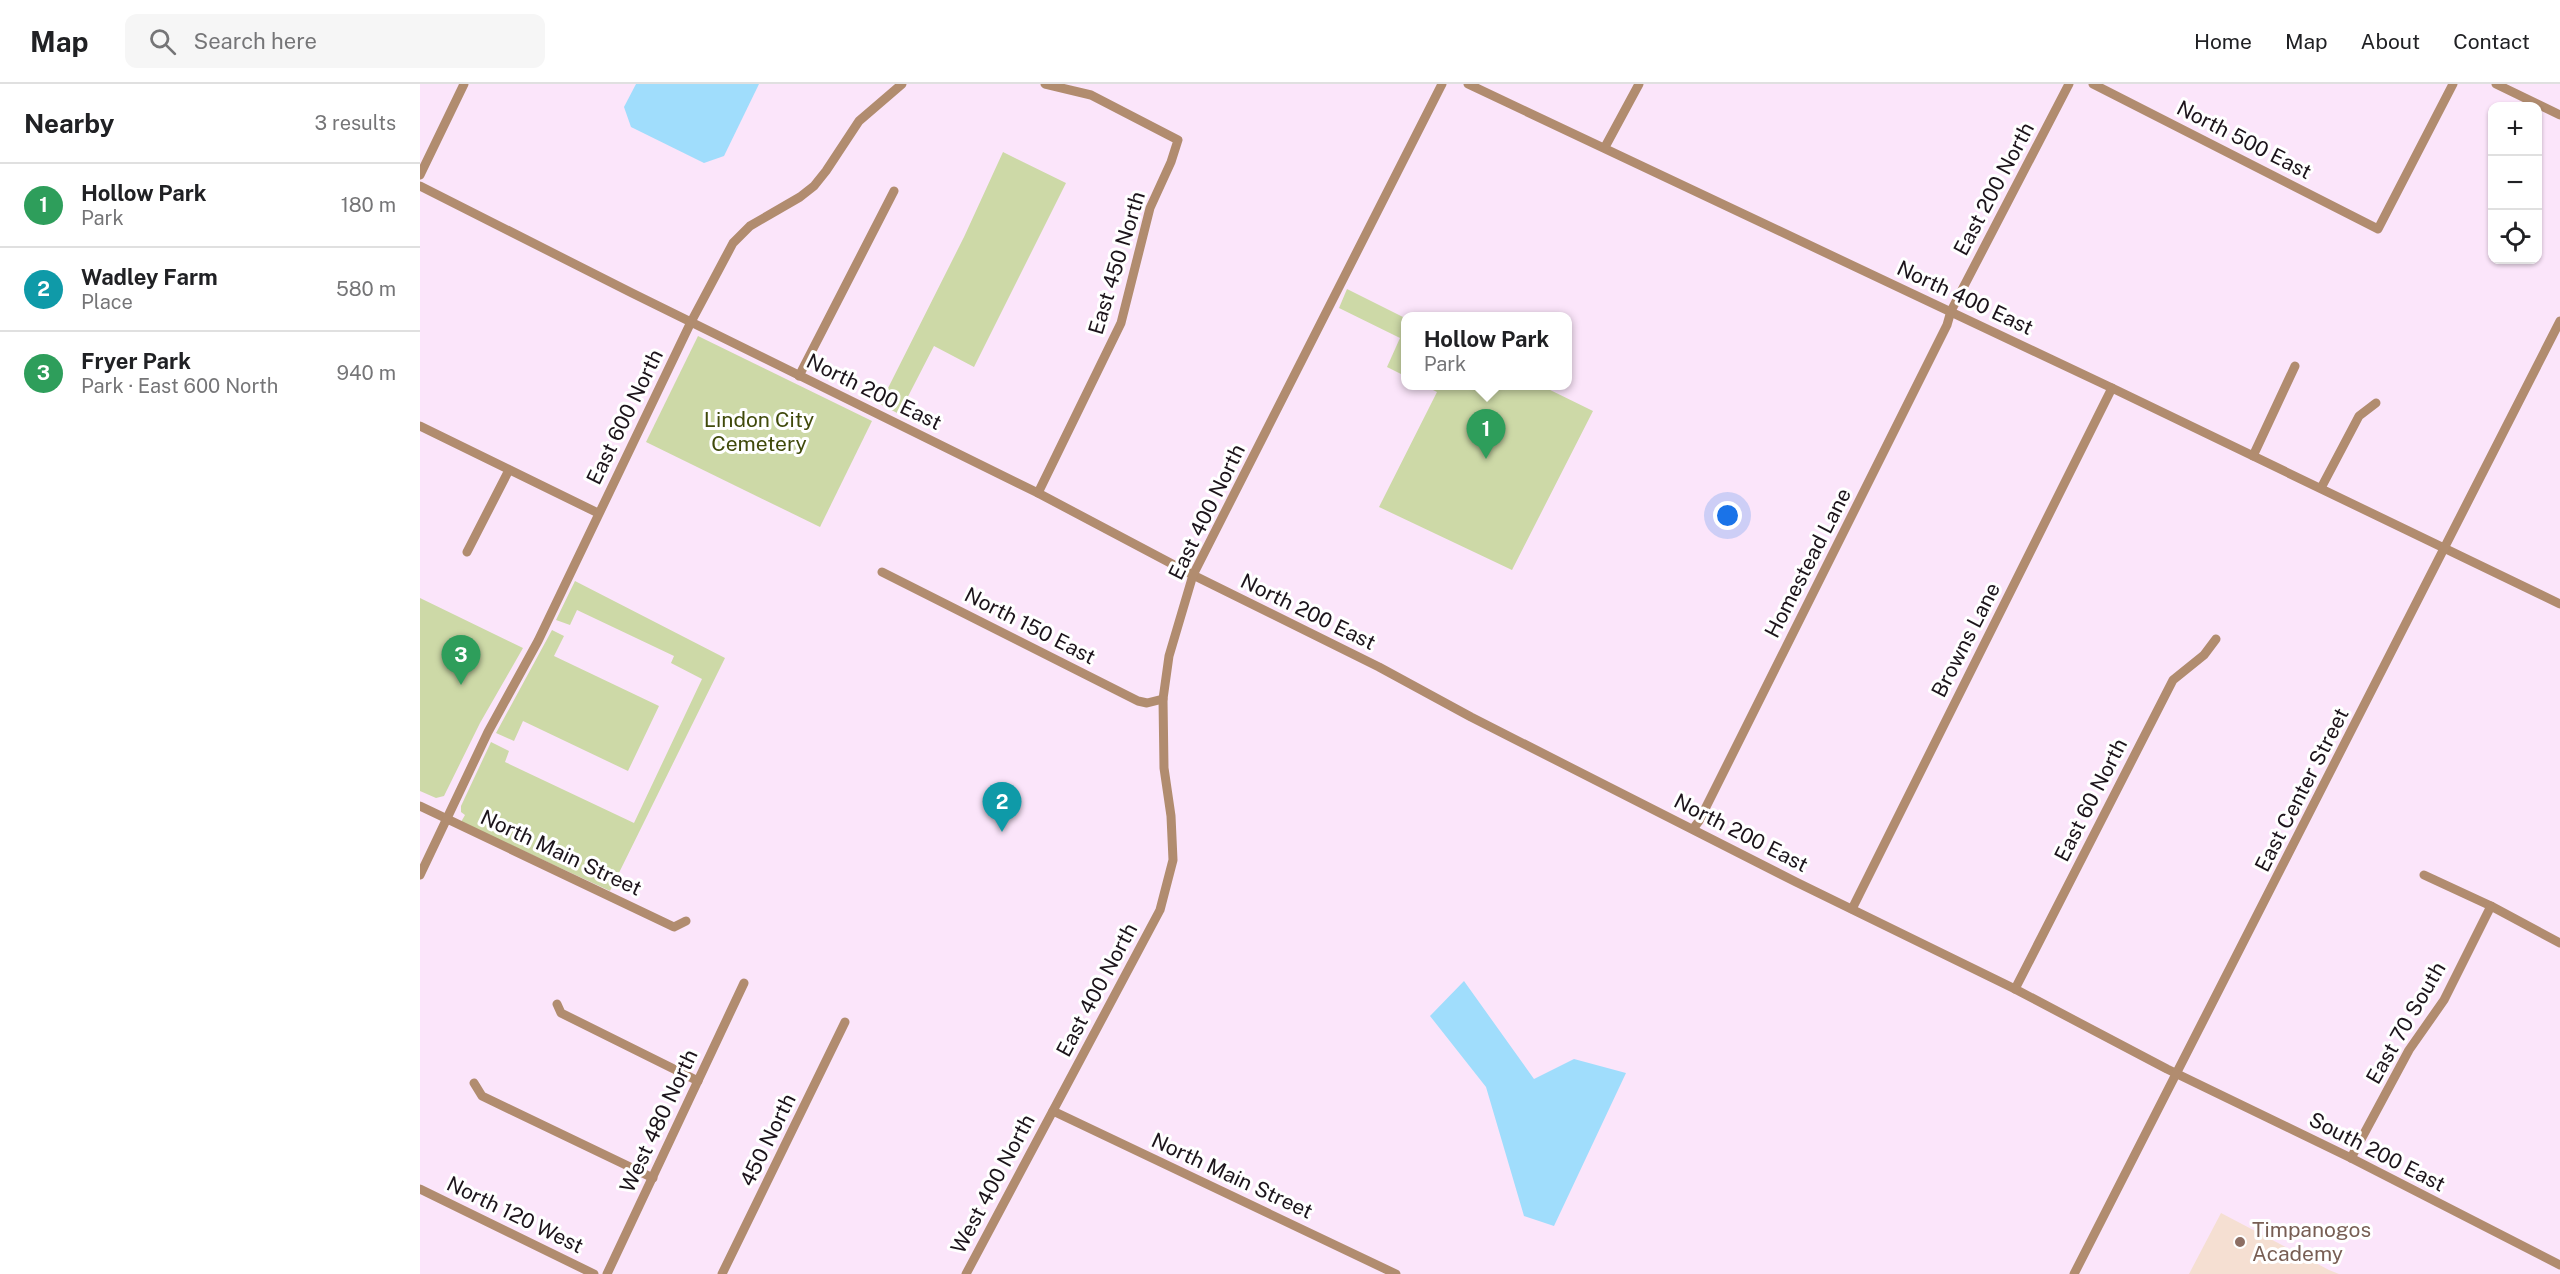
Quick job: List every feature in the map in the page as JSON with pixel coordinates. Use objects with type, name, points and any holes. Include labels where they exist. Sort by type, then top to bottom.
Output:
[{"type":"street","points":[[420,175],[464,84]]},
{"type":"street","name":"East 600 North","points":[[420,875],[487,735],[538,641],[691,322],[733,243],[741,233],[814,186],[859,121],[902,84]]},
{"type":"street","name":"East 450 North","points":[[1038,493],[1121,323],[1150,208],[1171,162],[1178,140],[1091,95],[1045,84]]},
{"type":"street","name":"East 400 North","points":[[1053,1111],[1160,910],[1173,860],[1171,816],[1164,768],[1163,699],[1169,656],[1193,574],[1442,84]]},
{"type":"street","name":"North 400 East","points":[[1468,84],[2112,388],[2560,604]]},
{"type":"street","points":[[1605,147],[1638,84]]},
{"type":"street","name":"East 200 North","points":[[1950,311],[2069,84]]},
{"type":"street","name":"North 500 East","points":[[2093,84],[2378,229],[2453,84]]},
{"type":"street","points":[[2496,84],[2560,115]]},
{"type":"street","name":"North 200 East","points":[[420,186],[1038,493],[1379,667],[1471,717],[2015,989],[2178,1074]]},
{"type":"street","points":[[799,376],[894,191]]},
{"type":"street","name":"Homestead Lane","points":[[1693,829],[1947,326],[1950,311]]},
{"type":"street","name":"East Center Street","points":[[2074,1274],[2560,321]]},
{"type":"street","points":[[2253,456],[2295,366]]},
{"type":"street","name":"Browns Lane","points":[[1852,909],[2112,388]]},
{"type":"street","points":[[2321,488],[2359,416],[2376,403]]},
{"type":"street","points":[[420,426],[598,513]]},
{"type":"street","points":[[466,552],[509,470]]},
{"type":"street","name":"North 150 East","points":[[882,572],[1138,701],[1147,703],[1163,699]]},
{"type":"street","name":"East 60 North","points":[[2015,989],[2173,680],[2204,655],[2216,639]]},
{"type":"street","name":"North Main Street","points":[[420,806],[674,927],[686,921]]},
{"type":"street","points":[[2424,875],[2491,906],[2560,943]]},
{"type":"street","name":"East 70 South","points":[[2351,1158],[2409,1050],[2444,1000],[2491,906]]},
{"type":"street","name":"West 480 North","points":[[607,1274],[744,983]]},
{"type":"street","points":[[557,1004],[561,1013],[698,1081]]},
{"type":"street","name":"450 North","points":[[722,1274],[845,1022]]},
{"type":"street","name":"South 200 East","points":[[2178,1074],[2351,1158],[2560,1265]]},
{"type":"street","points":[[474,1083],[482,1096],[653,1178]]},
{"type":"street","name":"North Main Street","points":[[1053,1111],[1381,1271],[1396,1274]]},
{"type":"street","name":"West 400 North","points":[[966,1274],[1053,1111]]},
{"type":"street","name":"North 120 West","points":[[420,1189],[594,1274]]},
{"type":"shaded area","name":"Timpanogos Academy","points":[[2221,1213],[2329,1270],[2339,1274],[2189,1274]]},
{"type":"green space","points":[[1003,152],[1066,183],[974,367],[934,346],[899,414],[880,404],[964,237]]},
{"type":"green space","points":[[1347,289],[1401,316],[1401,374],[1387,367],[1400,338],[1339,308]]},
{"type":"green space","name":"Lindon City Cemetery","points":[[698,336],[872,421],[820,527],[646,442]]},
{"type":"green space","points":[[1433,390],[1550,390],[1593,411],[1512,570],[1379,507],[1437,392]]},
{"type":"green space","points":[[575,581],[725,658],[610,891],[461,822],[465,815],[461,812],[461,806],[491,742],[509,751],[505,762],[634,823],[702,679],[671,663],[674,656],[577,610],[570,625],[556,620]]},
{"type":"green space","points":[[420,598],[523,648],[480,723],[444,796],[436,798],[420,791]]},
{"type":"green space","points":[[552,630],[564,636],[554,656],[659,706],[628,771],[523,721],[514,741],[496,733]]},
{"type":"water","points":[[636,84],[759,84],[724,156],[704,163],[631,127],[624,107]]},
{"type":"water","points":[[1464,981],[1534,1079],[1574,1059],[1626,1073],[1554,1226],[1524,1216],[1486,1087],[1430,1016]]},
{"type":"place","name":"Hollow Park","points":[[1486,459]]},
{"type":"place","name":"Fryer Park","points":[[461,685]]},
{"type":"place","name":"Wadley Farm","points":[[1002,832]]},
{"type":"place","name":"Timpanogos Academy","points":[[2240,1242]]}]
